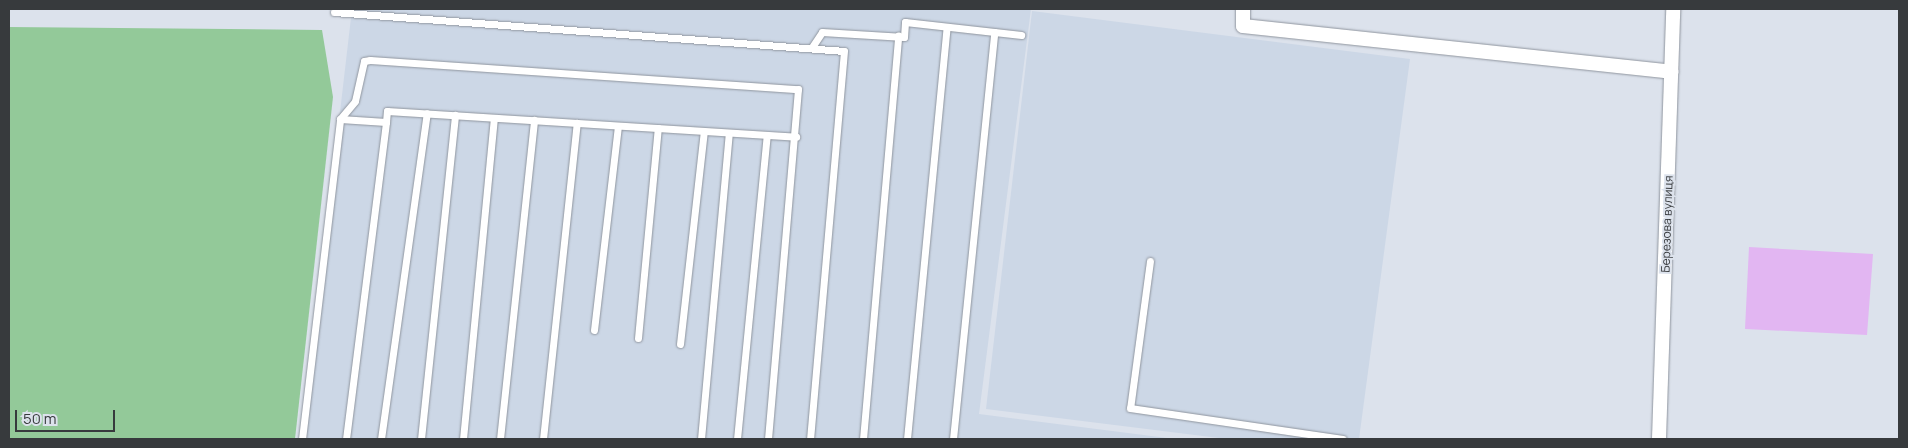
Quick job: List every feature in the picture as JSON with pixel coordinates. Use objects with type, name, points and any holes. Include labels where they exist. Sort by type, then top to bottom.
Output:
[{"type":"street","points":[[1243,9],[1243,26],[1672,72]]},
{"type":"street","name":"Березова вулиця","points":[[1659,439],[1673,9]]},
{"type":"lane","points":[[334,12],[838,49],[845,56],[810,439]]},
{"type":"lane","points":[[812,47],[822,32],[904,37],[905,22],[1021,35]]},
{"type":"lane","points":[[907,439],[947,27]]},
{"type":"lane","points":[[952,439],[994,32]]},
{"type":"lane","points":[[863,439],[898,36]]},
{"type":"lane","points":[[302,439],[340,119],[355,101],[364,61],[370,60],[789,86],[798,89],[796,137],[768,439]]},
{"type":"lane","points":[[346,439],[387,111],[796,137]]},
{"type":"lane","points":[[381,439],[427,113]]},
{"type":"lane","points":[[421,439],[455,115]]},
{"type":"lane","points":[[462,439],[494,118]]},
{"type":"lane","points":[[340,119],[386,122]]},
{"type":"lane","points":[[500,439],[534,120]]},
{"type":"lane","points":[[543,439],[577,123]]},
{"type":"lane","points":[[594,330],[618,126]]},
{"type":"lane","points":[[638,338],[658,128]]},
{"type":"lane","points":[[680,344],[704,131]]},
{"type":"lane","points":[[701,439],[729,133]]},
{"type":"lane","points":[[737,439],[767,135]]},
{"type":"lane","points":[[1150,261],[1130,408],[1343,439]]},
{"type":"shaded area","points":[[352,9],[1031,9],[979,414],[1175,439],[302,439]]},
{"type":"shaded area","points":[[1032,11],[1410,59],[1359,439],[1227,439],[986,409]]},
{"type":"green space","points":[[9,27],[322,30],[333,97],[295,439],[9,439]]},
{"type":"building","points":[[1749,247],[1873,254],[1867,335],[1745,329]]}]
